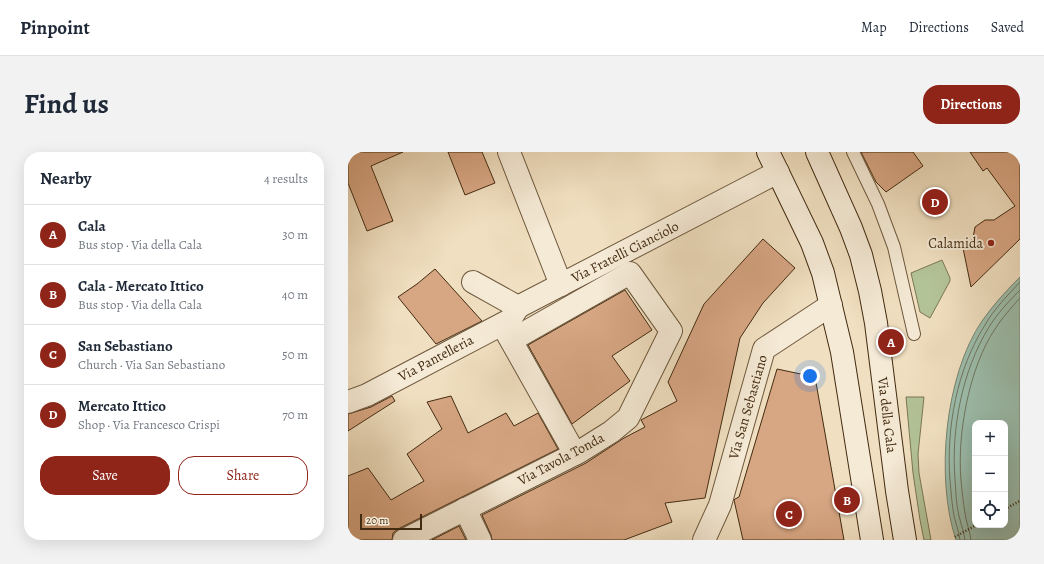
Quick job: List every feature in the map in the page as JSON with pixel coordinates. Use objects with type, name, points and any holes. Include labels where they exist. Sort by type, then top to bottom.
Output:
[{"type":"street","points":[[509,152],[561,286]]},
{"type":"street","points":[[768,152],[812,243],[823,273],[842,352],[872,540]]},
{"type":"street","name":"Via della Cala","points":[[817,152],[851,228],[861,255],[870,291],[876,323],[897,491],[905,540]]},
{"type":"street","name":"Via Fratelli Cianciolo","points":[[518,307],[778,172]]},
{"type":"street","name":"Via Tavola Tonda","points":[[404,540],[575,454],[611,432],[628,418],[671,330],[630,273],[507,332]]},
{"type":"street","points":[[473,282],[518,307]]},
{"type":"street","name":"Via San Sebastiano","points":[[704,540],[720,505],[764,350],[831,305]]},
{"type":"street","name":"Via Pantelleria","points":[[348,402],[367,395],[507,332],[510,320],[518,307]]},
{"type":"street","points":[[507,332],[575,454]]},
{"type":"street","points":[[466,509],[480,540]]},
{"type":"lane","points":[[853,152],[878,204],[894,247],[914,334]]},
{"type":"path","points":[[1008,507],[1020,500]]},
{"type":"path","points":[[955,537],[972,527]]},
{"type":"shaded area","points":[[942,260],[950,281],[930,318],[920,312],[911,273]]},
{"type":"shaded area","points":[[906,397],[924,397],[918,454],[919,473],[931,540],[924,540],[920,520],[913,473]]},
{"type":"water","points":[[1020,277],[1020,540],[956,540],[950,515],[946,487],[945,458],[947,428],[952,398],[959,369],[969,343],[986,315]]},
{"type":"building","points":[[348,152],[403,152],[371,166],[393,221],[367,231],[348,183]]},
{"type":"building","points":[[448,152],[482,152],[495,183],[465,195]]},
{"type":"building","points":[[861,152],[913,152],[923,166],[886,192],[876,182]]},
{"type":"building","name":"Calamida","points":[[970,152],[1020,152],[1020,239],[971,287],[963,248],[973,238],[975,227],[985,220],[994,220],[1015,206],[987,168],[983,171]]},
{"type":"building","points":[[763,239],[795,268],[763,303],[740,338],[705,498],[665,503],[672,522],[624,540],[492,540],[482,515],[586,463],[624,438],[645,427],[641,420],[677,401],[668,382],[704,304]]},
{"type":"building","points":[[435,269],[482,321],[436,344],[398,297]]},
{"type":"building","points":[[625,290],[652,330],[612,356],[630,381],[572,424],[528,345]]},
{"type":"building","points":[[777,369],[815,377],[844,540],[743,540],[734,500],[739,497]]},
{"type":"building","points":[[392,396],[395,401],[348,431],[348,414],[371,407]]},
{"type":"building","points":[[451,396],[468,433],[506,413],[514,426],[538,413],[558,449],[398,529],[393,533],[392,540],[348,540],[348,476],[368,468],[391,500],[424,481],[407,454],[442,429],[427,402]]},
{"type":"building","points":[[459,526],[466,540],[432,540]]},
{"type":"place","name":"Mercato Ittico","points":[[935,202]]},
{"type":"place","name":"Calamida","points":[[991,243]]},
{"type":"place","name":"Cala","points":[[891,342]]},
{"type":"place","name":"Cala - Mercato Ittico","points":[[847,500]]},
{"type":"place","name":"San Sebastiano","points":[[789,514]]}]
